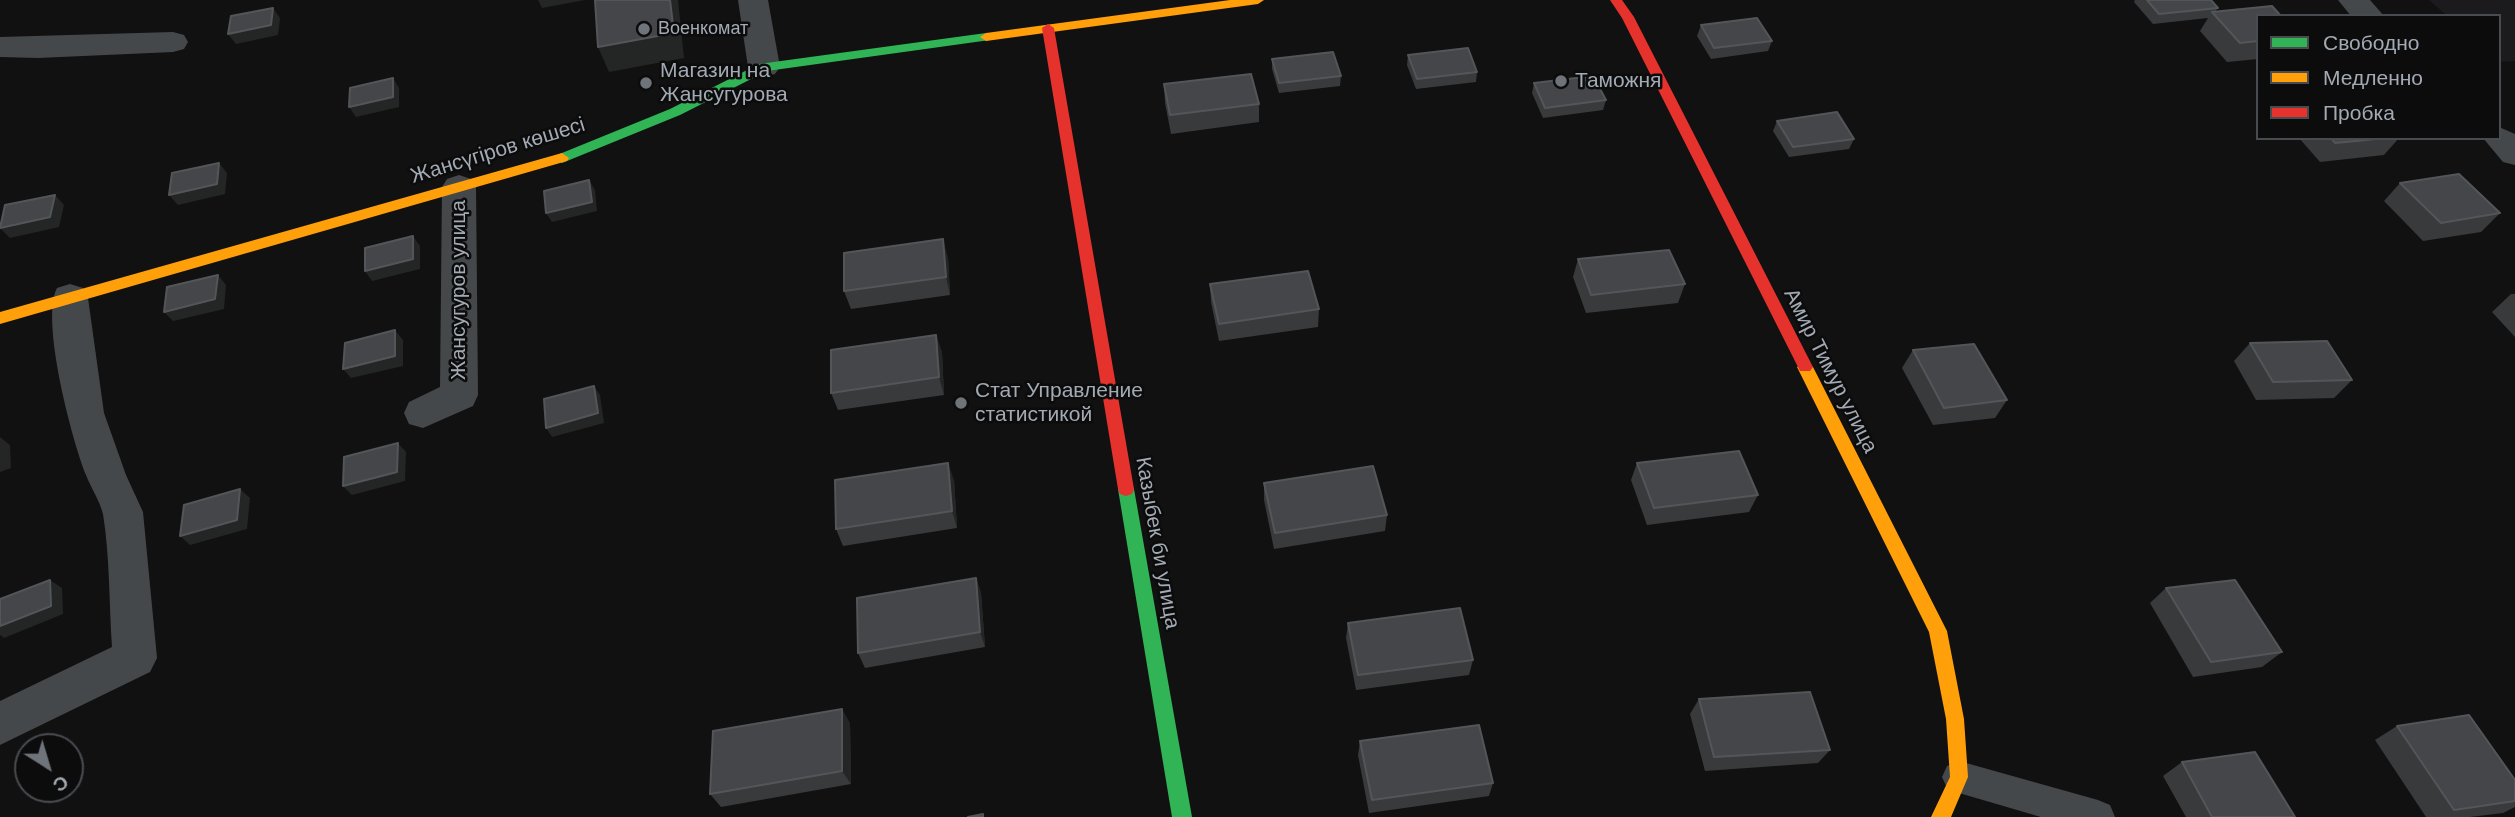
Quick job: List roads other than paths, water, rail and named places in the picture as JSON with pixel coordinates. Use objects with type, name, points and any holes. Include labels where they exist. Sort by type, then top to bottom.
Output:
[{"type":"main road","name":"Жансүгіров көшесі","points":[[0,317],[556,160],[676,112],[764,67],[1258,0]]},
{"type":"main road","name":"Амир Тимур улица","points":[[1616,0],[1628,18],[1938,631],[1955,719],[1959,777]]},
{"type":"main road","name":"Казыбек би улица","points":[[1048,28],[1182,817]]},
{"type":"main road","points":[[1941,817],[1959,777]]},
{"type":"street","points":[[753,0],[764,67]]},
{"type":"street","points":[[2353,0],[2367,14]]},
{"type":"street","points":[[0,47],[173,43]]},
{"type":"street","points":[[2501,140],[2515,154]]},
{"type":"street","name":"Жансугуров улица","points":[[423,413],[459,395],[459,187]]},
{"type":"street","points":[[0,724],[135,658],[123,512],[85,413],[70,298]]},
{"type":"lane","points":[[1959,777],[2098,817]]},
{"type":"place","name":"Военкомат","points":[[644,29]]},
{"type":"place","name":"Таможня","points":[[1561,81]]},
{"type":"place","name":"Магазин на Жансугурова","points":[[646,83]]},
{"type":"place","name":"Стат Управление статистикой","points":[[961,403]]}]
